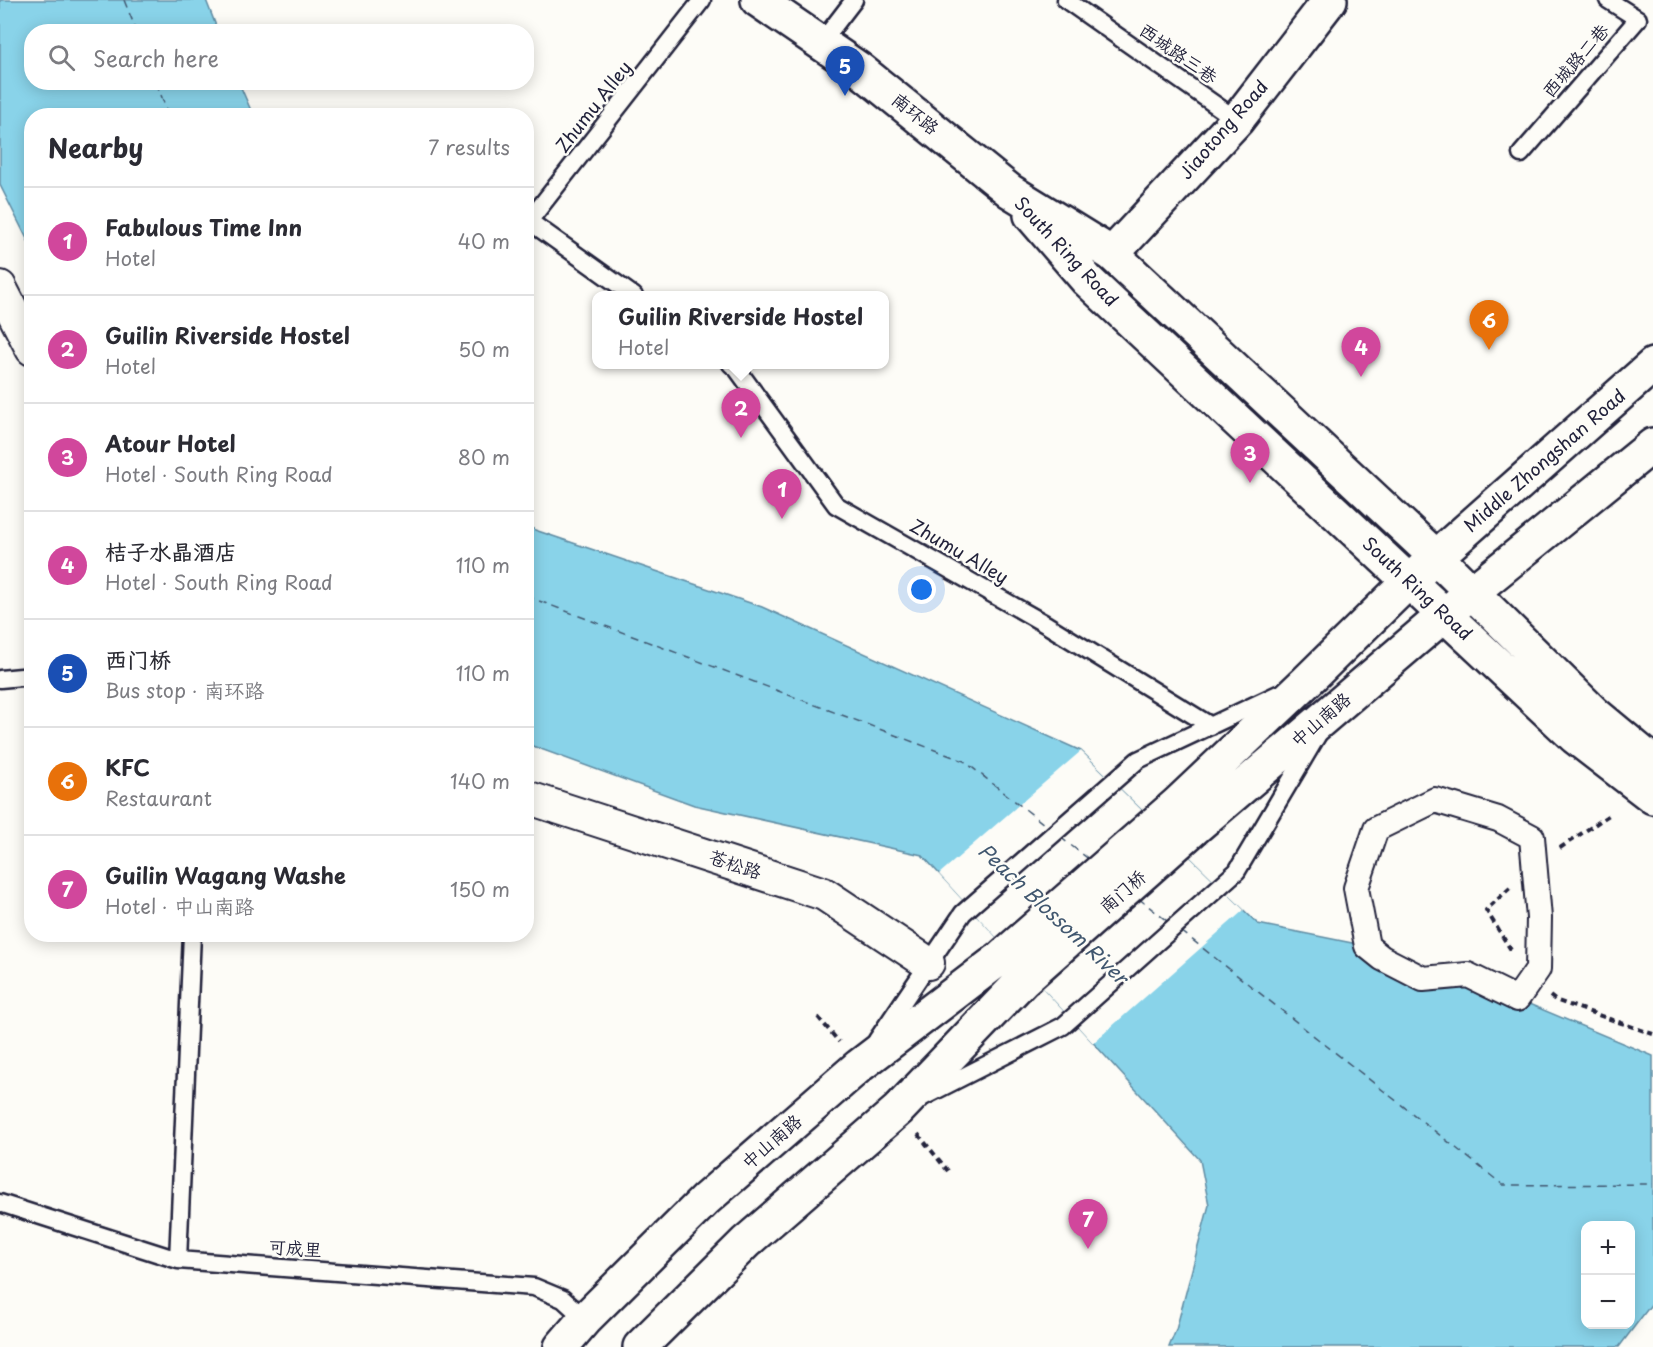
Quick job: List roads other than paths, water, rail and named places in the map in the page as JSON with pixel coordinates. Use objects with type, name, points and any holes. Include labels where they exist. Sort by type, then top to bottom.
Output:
[{"type":"main road","name":"南环路","points":[[758,0],[859,69],[1010,191]]},
{"type":"main road","name":"Jiaotong Road","points":[[1112,254],[1237,120],[1330,0]]},
{"type":"main road","name":"South Ring Road","points":[[1010,191],[1112,254],[1435,556],[1595,714],[1653,762]]},
{"type":"main road","name":"South Ring Road","points":[[1010,191],[1087,280],[1575,737],[1653,797]]},
{"type":"main road","name":"Middle Zhongshan Road","points":[[1409,580],[1653,365]]},
{"type":"main road","points":[[1471,592],[1653,445]]},
{"type":"main road","name":"中山南路","points":[[1187,815],[1306,682],[1409,580]]},
{"type":"main road","name":"中山南路","points":[[1187,815],[1332,710],[1471,592]]},
{"type":"main road","name":"南门桥","points":[[1012,969],[1187,815]]},
{"type":"main road","name":"中山南路","points":[[561,1347],[585,1319],[706,1199],[859,1066],[1012,969]]},
{"type":"main road","points":[[639,1347],[746,1242],[898,1110],[1012,969]]},
{"type":"street","points":[[0,287],[24,334]]},
{"type":"street","name":"苍松路","points":[[534,800],[824,894],[928,963]]},
{"type":"street","points":[[1435,800],[1498,819],[1532,837],[1539,918],[1538,969],[1517,999],[1468,975],[1422,979],[1382,958],[1367,946],[1356,888],[1376,829],[1435,800]]},
{"type":"lane","name":"Zhumu Alley","points":[[534,215],[702,0]]},
{"type":"lane","points":[[821,43],[854,0]]},
{"type":"lane","name":"西城路三巷","points":[[1066,0],[1237,120]]},
{"type":"lane","name":"西城路二巷","points":[[1521,154],[1638,19],[1608,0]]},
{"type":"lane","name":"Zhumu Alley","points":[[534,225],[627,291]]},
{"type":"lane","name":"Zhumu Alley","points":[[737,369],[836,505],[1047,625],[1212,726]]},
{"type":"lane","points":[[0,680],[24,677]]},
{"type":"lane","points":[[859,1066],[963,913],[1138,760],[1306,682]]},
{"type":"lane","points":[[898,1110],[1063,1026],[1237,871],[1332,710]]},
{"type":"lane","points":[[178,1260],[192,942]]},
{"type":"lane","name":"可成里","points":[[0,1203],[178,1260],[534,1287],[563,1299],[585,1319]]},
{"type":"water","points":[[0,0],[206,0],[215,24],[24,24],[24,90],[242,90],[250,108],[24,108],[24,233],[0,185]]},
{"type":"water","name":"Peach Blossom River","points":[[534,529],[762,607],[1081,751],[1258,924],[1367,946],[1444,979],[1517,999],[1653,1056],[1653,1302],[1635,1326],[1635,1221],[1581,1221],[1581,1329],[1633,1329],[1619,1347],[1169,1347],[1176,1330],[1209,1205],[1200,1160],[922,855],[694,805],[534,747]]},
{"type":"place","name":"西门桥","points":[[845,96]]},
{"type":"place","name":"KFC","points":[[1489,350]]},
{"type":"place","name":"桔子水晶酒店","points":[[1361,377]]},
{"type":"place","name":"Guilin Riverside Hostel","points":[[741,438]]},
{"type":"place","name":"Atour Hotel","points":[[1250,483]]},
{"type":"place","name":"Fabulous Time Inn","points":[[782,519]]},
{"type":"place","name":"Guilin Wagang Washe","points":[[1088,1249]]}]
